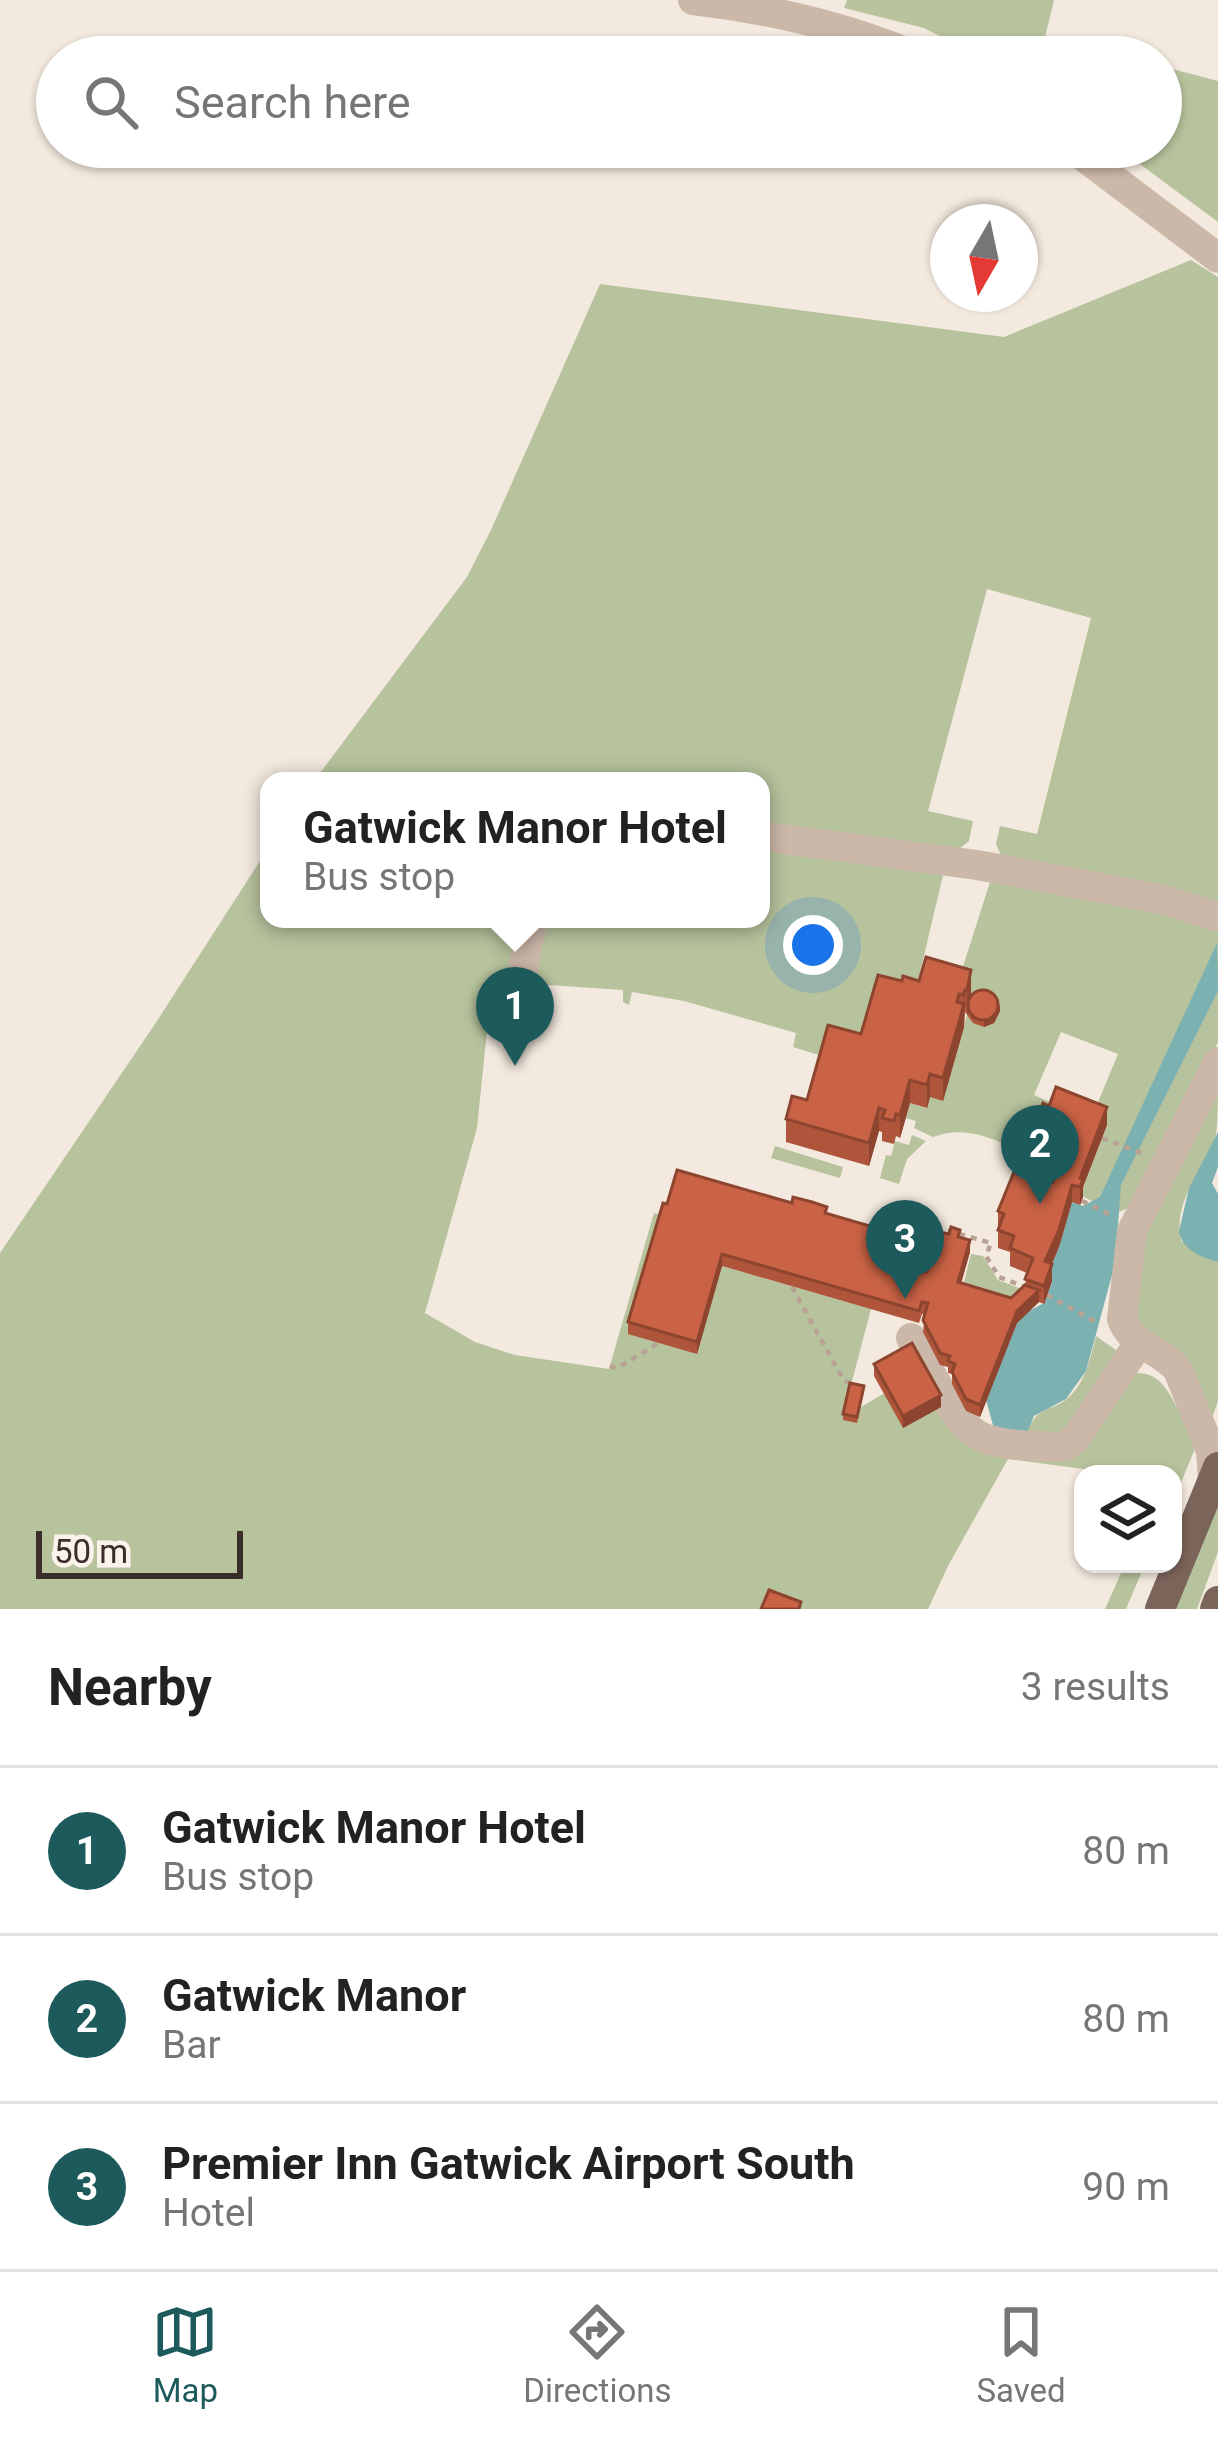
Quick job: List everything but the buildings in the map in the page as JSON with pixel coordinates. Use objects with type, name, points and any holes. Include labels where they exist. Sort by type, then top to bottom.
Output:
[{"type":"main road","points":[[1160,1609],[1216,1473]]},
{"type":"street","points":[[694,0],[864,36]]},
{"type":"street","points":[[1099,168],[1218,258]]},
{"type":"street","points":[[770,837],[977,865],[1137,893],[1218,917]]},
{"type":"street","points":[[522,1020],[518,993],[530,928]]},
{"type":"street","points":[[1216,1473],[1178,1370],[1130,1335],[1122,1319],[1132,1231],[1218,1062]]},
{"type":"street","points":[[911,1338],[973,1432],[991,1440],[1056,1447],[1075,1439],[1139,1343]]},
{"type":"path","points":[[1102,1138],[1142,1154]]},
{"type":"path","points":[[1082,1201],[1122,1221]]},
{"type":"path","points":[[913,1221],[991,1243],[986,1256],[999,1277],[1028,1288]]},
{"type":"path","points":[[792,1286],[844,1381],[851,1383]]},
{"type":"path","points":[[1047,1295],[1100,1324]]},
{"type":"path","points":[[610,1366],[617,1368],[658,1343]]},
{"type":"green space","points":[[847,0],[1054,0],[1045,36],[939,36],[844,8]]},
{"type":"green space","points":[[1182,72],[1218,81],[1218,222],[1145,168],[1182,168]]},
{"type":"green space","points":[[1191,260],[1218,277],[1218,904],[1002,858],[996,844],[1000,826],[1037,834],[1091,618],[987,589],[928,811],[973,821],[969,841],[954,853],[770,824],[770,772],[321,772],[467,577],[600,284],[1004,337]]},
{"type":"green space","points":[[770,846],[944,871],[913,1002],[863,1042],[849,1047],[823,1040],[819,1055],[793,1047],[796,1033],[684,1001],[632,992],[629,1005],[623,1002],[623,990],[534,984],[540,928],[770,928]]},
{"type":"green space","points":[[260,861],[260,928],[523,928],[507,976],[491,992],[477,1128],[425,1313],[475,1342],[515,1355],[609,1369],[654,1213],[663,1215],[722,1266],[871,1309],[846,1404],[861,1407],[883,1394],[941,1407],[1066,1456],[1128,1374],[1143,1373],[1163,1385],[1199,1439],[1182,1480],[1182,1465],[1074,1468],[1008,1459],[928,1609],[0,1609],[0,1253]]},
{"type":"green space","points":[[991,879],[1119,900],[1218,931],[1218,1042],[1136,1200],[1116,1213],[1080,1195],[1107,1126],[1091,1119],[1118,1054],[1061,1032],[1034,1095],[1056,1105],[1029,1154],[971,1133],[933,1137],[906,1118],[910,1103],[926,1108],[930,1097],[943,1100],[971,1001],[960,976]]},
{"type":"green space","points":[[1218,1078],[1216,1135],[1185,1200],[1180,1228],[1182,1242],[1218,1262],[1218,1401],[1210,1424],[1131,1307],[1133,1260]]},
{"type":"green space","points":[[912,1135],[926,1141],[907,1159],[899,1184],[880,1178],[895,1141],[909,1145]]},
{"type":"green space","points":[[775,1146],[843,1167],[840,1178],[771,1158]]},
{"type":"green space","points":[[900,1227],[934,1237],[924,1272],[909,1279],[895,1245]]},
{"type":"green space","points":[[971,1254],[983,1256],[998,1280],[1027,1291],[1004,1308],[1007,1296],[964,1282]]},
{"type":"green space","points":[[1096,1336],[1123,1355],[1065,1434],[1027,1433],[1041,1412],[1066,1400],[1077,1388]]},
{"type":"green space","points":[[1218,1505],[1218,1552],[1197,1609],[1175,1609]]},
{"type":"green space","points":[[1121,1573],[1141,1573],[1126,1609],[1105,1609]]},
{"type":"water","points":[[1217,943],[1218,991],[1121,1185],[1115,1264],[1086,1371],[1066,1399],[1034,1416],[1027,1433],[994,1429],[986,1400],[1017,1323],[1044,1303],[1052,1282],[1045,1279],[1072,1202],[1083,1206],[1100,1197]]},
{"type":"water","points":[[1218,1132],[1218,1167],[1212,1183],[1218,1194],[1218,1262],[1188,1248],[1179,1231],[1189,1188]]},
{"type":"place","name":"Gatwick Manor Hotel","points":[[515,1066]]},
{"type":"place","name":"Gatwick Manor","points":[[1040,1204]]},
{"type":"place","name":"Premier Inn Gatwick Airport South","points":[[905,1299]]}]
